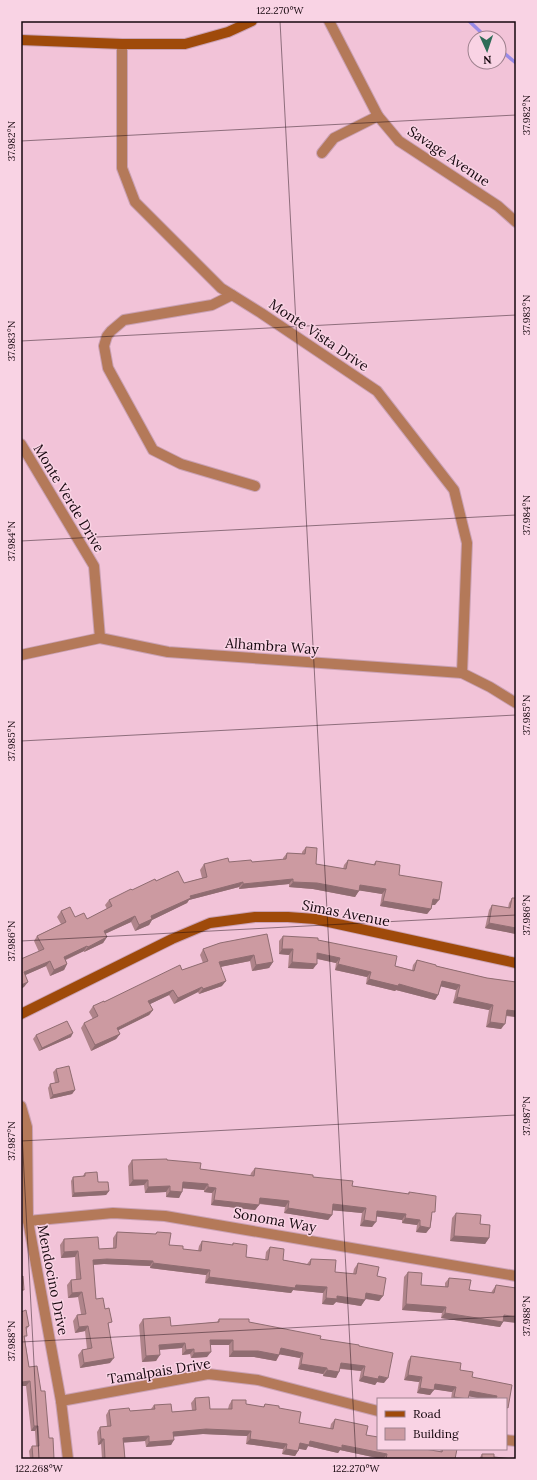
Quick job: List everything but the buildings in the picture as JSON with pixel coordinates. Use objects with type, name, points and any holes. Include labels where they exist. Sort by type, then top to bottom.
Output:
[{"type":"street","points":[[21,40],[122,44],[185,44],[228,32],[252,21]]},
{"type":"street","name":"Savage Avenue","points":[[329,21],[378,116],[399,141],[498,206],[516,222]]},
{"type":"street","name":"Monte Vista Drive","points":[[122,44],[122,168],[135,202],[221,288],[262,313],[377,391],[454,490],[467,543],[462,673]]},
{"type":"street","points":[[322,153],[334,138],[378,116]]},
{"type":"street","points":[[232,295],[212,305],[124,320],[107,336],[104,346],[108,368],[153,450],[181,464],[255,486]]},
{"type":"street","name":"Monte Verde Drive","points":[[21,444],[94,566],[100,638]]},
{"type":"street","name":"Alhambra Way","points":[[21,655],[100,638],[168,652],[462,673],[490,687],[516,703]]},
{"type":"street","name":"Simas Avenue","points":[[21,1014],[172,939],[210,923],[255,917],[315,919],[516,963]]},
{"type":"street","name":"Mendocino Drive","points":[[21,1106],[27,1127],[28,1221],[62,1401],[68,1459]]},
{"type":"street","name":"Sonoma Way","points":[[28,1221],[113,1213],[165,1216],[516,1276]]},
{"type":"street","name":"Tamalpais Drive","points":[[62,1401],[208,1374],[258,1380],[377,1411]]},
{"type":"waterway","points":[[469,21],[479,30]]},
{"type":"waterway","points":[[507,56],[516,63]]}]
